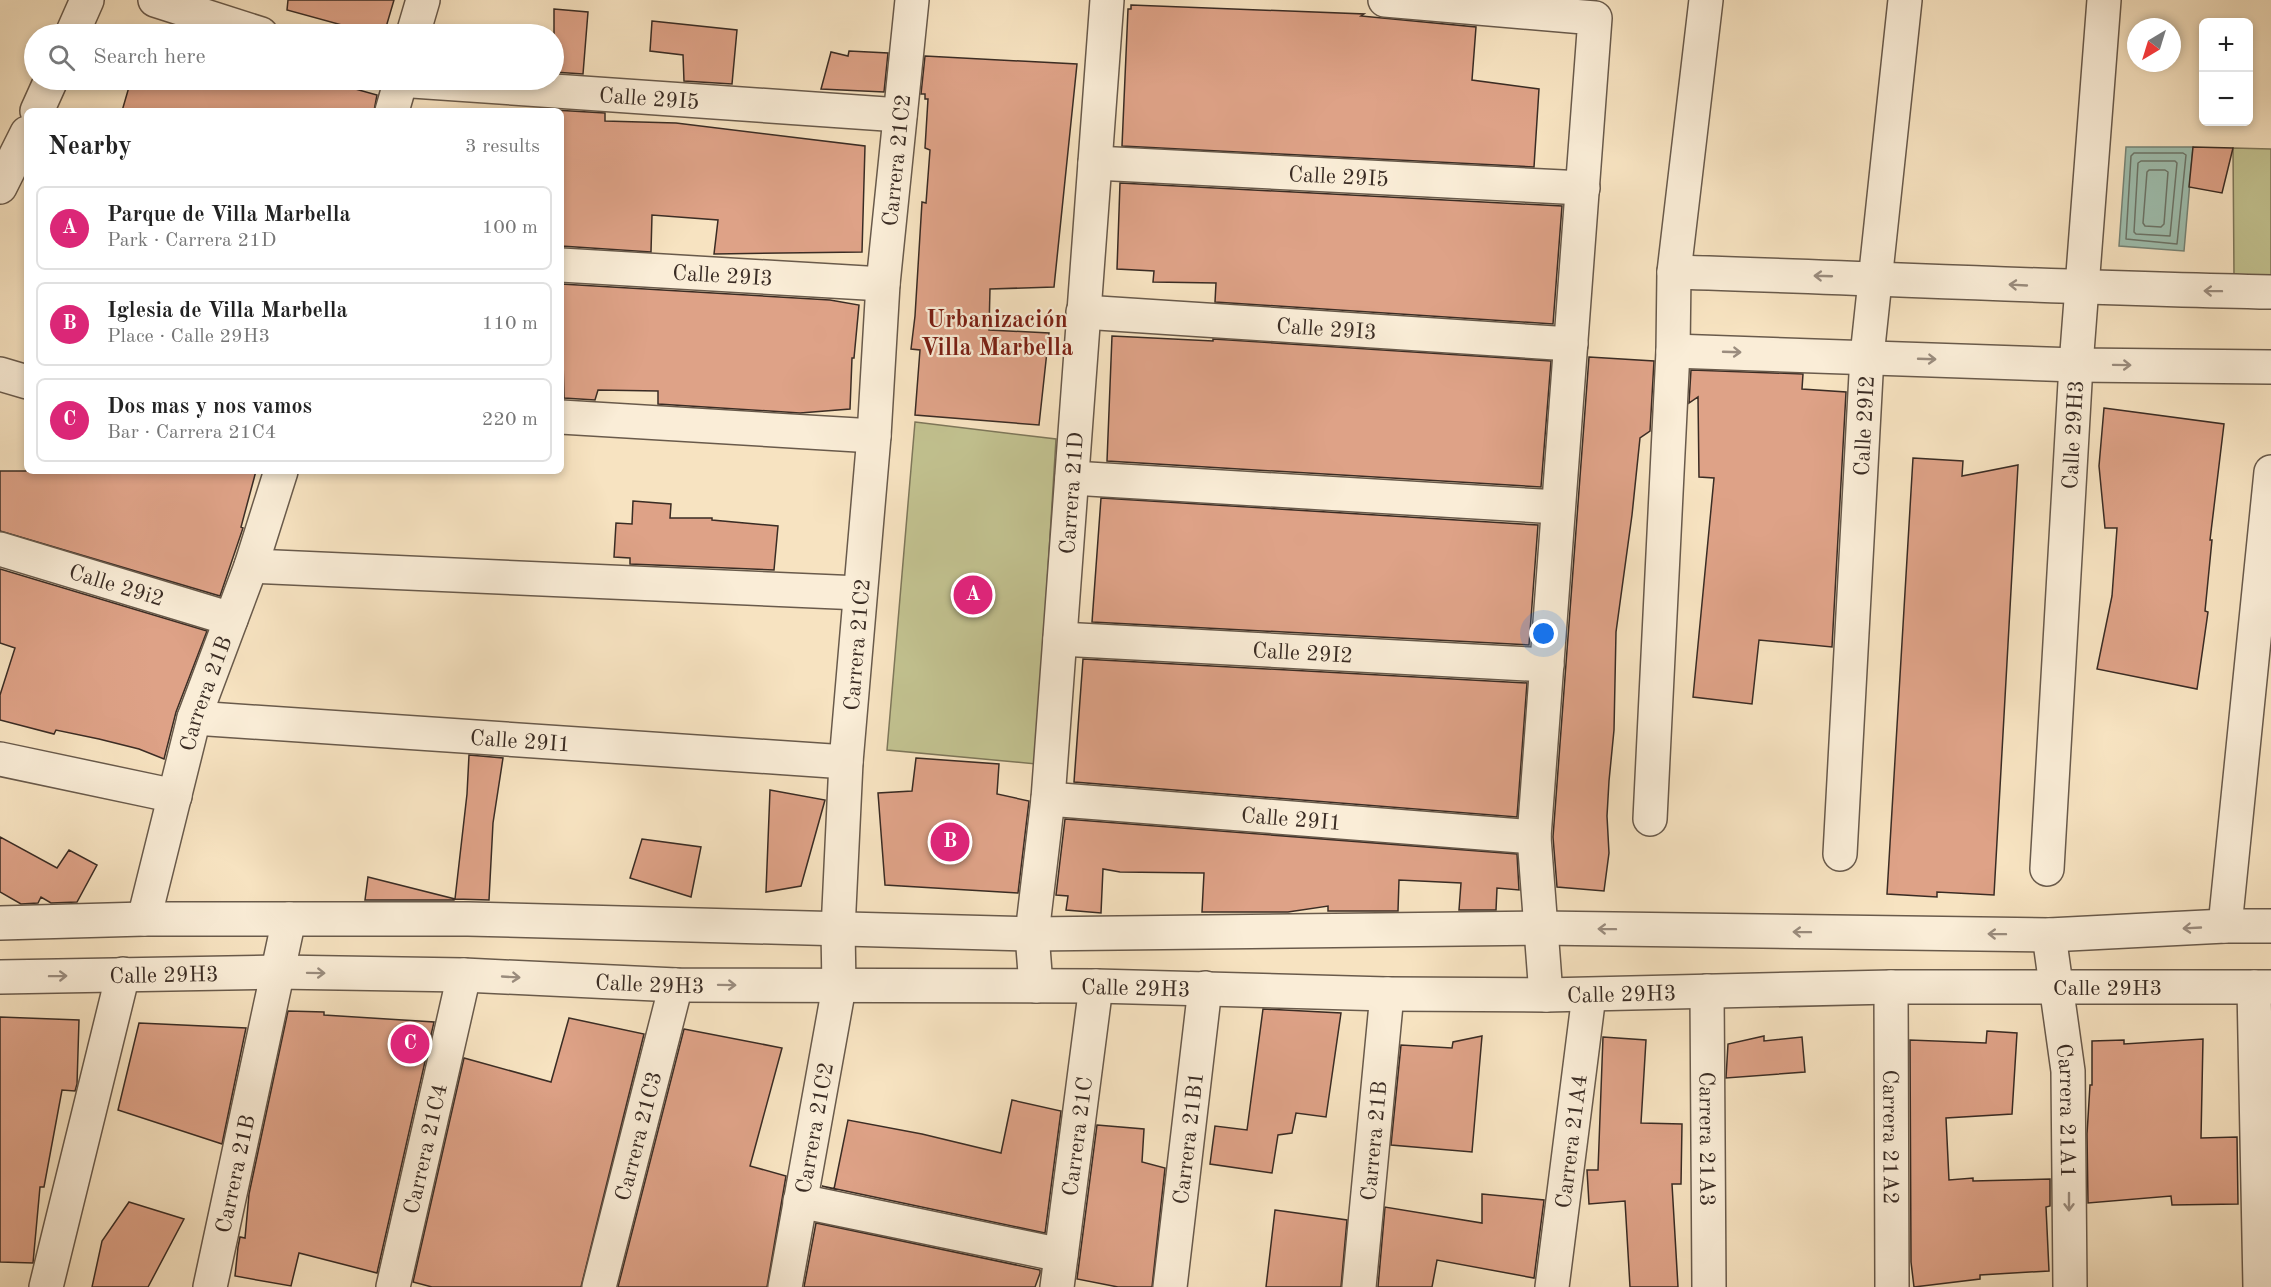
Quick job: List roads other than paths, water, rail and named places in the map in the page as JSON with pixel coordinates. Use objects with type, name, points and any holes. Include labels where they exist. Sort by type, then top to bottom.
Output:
[{"type":"street","points":[[76,24],[87,0]]},
{"type":"street","points":[[155,0],[230,24]]},
{"type":"street","points":[[416,24],[423,0]]},
{"type":"street","name":"Carrera 21C2","points":[[785,1287],[839,987],[838,930],[846,762],[874,436],[883,284],[912,0]]},
{"type":"street","name":"Carrera 21D","points":[[1036,986],[1032,934],[1048,799],[1107,0]]},
{"type":"street","points":[[1385,0],[1595,18],[1534,837],[1546,995]]},
{"type":"street","points":[[1650,819],[1673,351],[1674,272],[1706,0]]},
{"type":"street","name":"Calle 29I2","points":[[1840,854],[1867,356],[1905,0]]},
{"type":"street","name":"Calle 29H3","points":[[2047,869],[2076,365],[2104,0]]},
{"type":"street","points":[[38,108],[46,90]]},
{"type":"street","points":[[393,108],[397,90]]},
{"type":"street","name":"Calle 29I5","points":[[539,90],[900,116]]},
{"type":"street","points":[[0,187],[18,148]]},
{"type":"street","name":"Calle 29I5","points":[[1095,163],[1583,188]]},
{"type":"street","name":"Calle 29I3","points":[[564,265],[883,284]]},
{"type":"street","points":[[1674,272],[1875,278],[2082,288],[2271,292]]},
{"type":"street","name":"Calle 29I3","points":[[1083,312],[1571,344]]},
{"type":"street","points":[[1673,351],[2076,365],[2271,367]]},
{"type":"street","points":[[0,374],[24,381]]},
{"type":"street","points":[[564,417],[874,436]]},
{"type":"street","points":[[2225,926],[2271,472]]},
{"type":"street","name":"Carrera 21B","points":[[144,920],[194,718],[251,566],[280,474]]},
{"type":"street","points":[[1072,478],[1558,507]]},
{"type":"street","name":"Calle 29i2","points":[[0,549],[231,619]]},
{"type":"street","points":[[251,566],[860,593]]},
{"type":"street","name":"Calle 29I2","points":[[1060,639],[1547,665]]},
{"type":"street","name":"Calle 29I1","points":[[194,718],[846,762]]},
{"type":"street","points":[[0,759],[175,796]]},
{"type":"street","name":"Calle 29I1","points":[[1048,799],[1534,837]]},
{"type":"street","points":[[0,923],[468,919],[1032,934],[1540,928],[2049,934],[2271,926]]},
{"type":"street","name":"Carrera 21B","points":[[210,1287],[289,920]]},
{"type":"street","name":"Carrera 21A1","points":[[2049,934],[2068,1071],[2070,1287]]},
{"type":"street","name":"Calle 29H3","points":[[0,977],[278,972],[464,975],[676,985],[1096,986],[1387,994],[1546,995],[1891,987],[2263,987]]},
{"type":"street","points":[[46,1287],[123,974]]},
{"type":"street","name":"Carrera 21C4","points":[[393,1287],[464,975]]},
{"type":"street","name":"Carrera 21C3","points":[[599,1287],[676,985]]},
{"type":"street","name":"Carrera 21C","points":[[1057,1287],[1096,986]]},
{"type":"street","name":"Carrera 21A2","points":[[1891,987],[1892,1287]]},
{"type":"street","points":[[2260,1287],[2263,987]]},
{"type":"street","name":"Carrera 21B1","points":[[1170,1287],[1205,988]]},
{"type":"street","name":"Carrera 21A3","points":[[1707,991],[1709,1287]]},
{"type":"street","name":"Carrera 21B","points":[[1359,1287],[1387,994]]},
{"type":"street","name":"Carrera 21A4","points":[[1552,1287],[1589,995]]},
{"type":"street","points":[[800,1201],[1061,1255]]},
{"type":"water","points":[[2126,147],[2193,147],[2184,251],[2119,246]]},
{"type":"place","name":"Parque de Villa Marbella","points":[[973,595]]},
{"type":"place","name":"Iglesia de Villa Marbella","points":[[950,842]]},
{"type":"place","name":"Dos mas y nos vamos","points":[[410,1044]]},
{"type":"district","name":"Urbanización Villa Marbella","points":[[997,333]]}]
